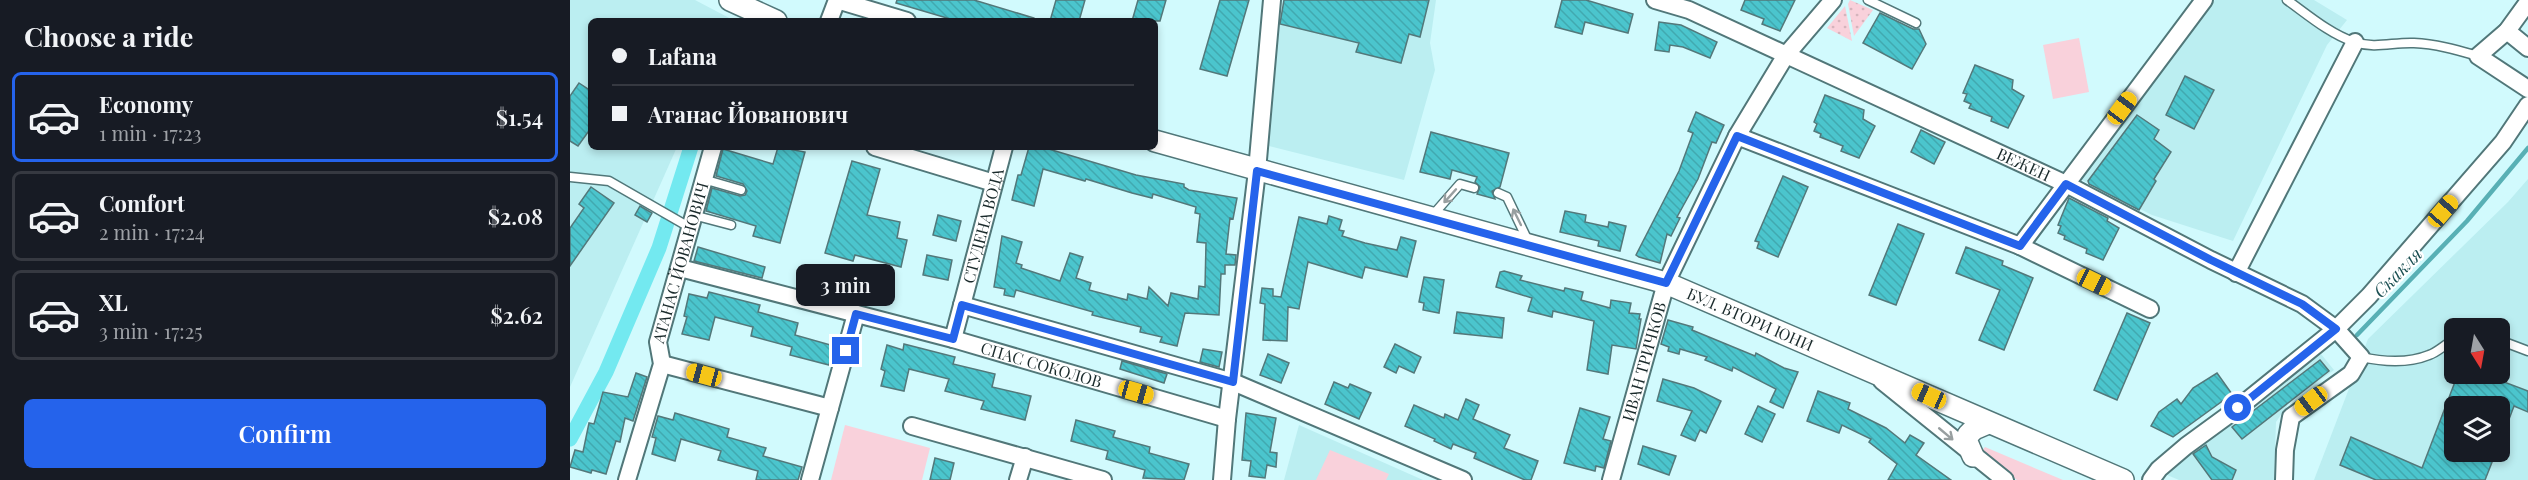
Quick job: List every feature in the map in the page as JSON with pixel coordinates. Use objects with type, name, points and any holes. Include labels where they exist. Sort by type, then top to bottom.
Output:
[{"type":"street","points":[[830,18],[837,0],[897,18]]},
{"type":"street","points":[[1222,480],[1227,419],[1257,171],[1272,0]]},
{"type":"street","name":"ВЕЖЕН","points":[[1654,0],[1691,5],[1786,55],[2066,184],[2236,273],[2302,304],[2336,329],[2361,357]]},
{"type":"street","name":"ИВАН ТРИЧКОВ","points":[[1611,480],[1666,283],[1737,136],[1786,55],[1833,0]]},
{"type":"street","points":[[2020,246],[2204,0]]},
{"type":"street","points":[[733,1],[770,18]]},
{"type":"street","points":[[2528,2],[2507,31],[2478,56],[2528,89]]},
{"type":"street","points":[[2507,31],[2528,48]]},
{"type":"street","points":[[2236,273],[2355,42]]},
{"type":"street","points":[[2151,480],[2159,469],[2186,446],[2238,408],[2336,329],[2369,296],[2503,142],[2528,105]]},
{"type":"street","points":[[1737,136],[2020,246],[2150,309]]},
{"type":"street","name":"БУЛ. ВТОРИ ЮНИ","points":[[1158,142],[1666,283],[2123,480]]},
{"type":"street","name":"АТАНАС ЙОВАНОВИЧ","points":[[627,480],[662,364],[658,342],[680,268],[687,221],[712,150]]},
{"type":"street","points":[[885,150],[994,183]]},
{"type":"street","name":"СТУДЕНА ВОДА","points":[[953,339],[1003,150]]},
{"type":"street","name":"СПАС СОКОЛОВ","points":[[680,268],[953,339],[1227,419]]},
{"type":"street","points":[[962,305],[1233,382],[1463,480]]},
{"type":"street","points":[[810,480],[856,314]]},
{"type":"street","points":[[2284,480],[2284,450],[2291,417],[2351,374],[2361,357]]},
{"type":"street","points":[[662,364],[830,408]]},
{"type":"street","points":[[1869,370],[2005,480]]},
{"type":"street","points":[[1973,456],[1967,442],[1968,435],[1974,429],[1988,423]]},
{"type":"street","points":[[912,426],[1104,480]]},
{"type":"street","points":[[1018,480],[1025,457]]},
{"type":"lane","points":[[1868,0],[1916,23]]},
{"type":"lane","points":[[2287,0],[2329,29],[2355,42],[2385,47],[2412,43],[2441,45],[2478,56]]},
{"type":"lane","points":[[570,177],[609,181],[664,213],[687,221],[732,225]]},
{"type":"lane","points":[[703,179],[741,190]]},
{"type":"lane","points":[[1430,218],[1460,184],[1474,188]]},
{"type":"lane","points":[[1498,193],[1507,197],[1531,246]]},
{"type":"lane","points":[[2510,344],[2528,351]]},
{"type":"lane","points":[[2361,357],[2385,362],[2407,360],[2430,355],[2444,346]]},
{"type":"shaded area","points":[[570,0],[695,0],[729,18],[588,18],[588,150],[676,150],[570,387]]},
{"type":"shaded area","points":[[1278,0],[1436,0],[1430,43],[1435,70],[1404,180],[1265,145]]},
{"type":"shaded area","points":[[1850,0],[1873,10],[1854,36],[1848,4]]},
{"type":"shaded area","points":[[2215,0],[2314,0],[2347,20],[2327,45],[2233,241],[2152,215],[2078,178]]},
{"type":"shaded area","points":[[1845,6],[1852,41],[1827,28]]},
{"type":"shaded area","points":[[2079,38],[2089,92],[2053,99],[2043,45]]},
{"type":"shaded area","points":[[2528,179],[2528,480],[2314,480],[2368,339],[2508,202]]},
{"type":"shaded area","points":[[2321,354],[2334,370],[2289,403],[2276,422],[2274,480],[2179,480],[2167,475],[2192,449]]},
{"type":"shaded area","points":[[845,425],[930,448],[922,480],[831,480]]},
{"type":"shaded area","points":[[1299,425],[1423,480],[1284,480]]},
{"type":"shaded area","points":[[1985,447],[2063,480],[2017,480],[1981,452]]},
{"type":"shaded area","points":[[1330,450],[1389,474],[1386,480],[1316,480]]},
{"type":"building","points":[[897,0],[974,0],[1034,18],[947,18],[896,3]]},
{"type":"building","points":[[1056,0],[1085,0],[1080,18],[1051,18]]},
{"type":"building","points":[[1138,0],[1166,0],[1160,21],[1158,18],[1133,18]]},
{"type":"building","points":[[1220,0],[1249,0],[1227,76],[1200,69]]},
{"type":"building","points":[[1284,0],[1429,0],[1420,37],[1409,34],[1401,63],[1356,52],[1359,43],[1280,24]]},
{"type":"building","points":[[1562,0],[1586,0],[1633,14],[1628,33],[1585,22],[1582,34],[1555,27]]},
{"type":"building","points":[[1745,0],[1795,0],[1780,31],[1762,24],[1764,19],[1741,10]]},
{"type":"building","points":[[1880,13],[1913,29],[1919,29],[1926,44],[1912,69],[1863,43]]},
{"type":"building","points":[[1659,22],[1681,25],[1717,42],[1710,58],[1683,47],[1670,45],[1669,52],[1655,50]]},
{"type":"building","points":[[1975,65],[2013,80],[2012,89],[2024,96],[2008,128],[1991,121],[1992,117],[1969,108],[1971,104],[1964,101],[1967,94],[1963,93]]},
{"type":"building","points":[[2185,76],[2214,90],[2194,129],[2166,115]]},
{"type":"building","points":[[579,83],[588,89],[588,132],[578,146],[570,141],[570,96]]},
{"type":"building","points":[[1825,95],[1864,110],[1863,119],[1875,126],[1859,158],[1841,151],[1843,146],[1820,137],[1821,134],[1814,131],[1817,124],[1814,122]]},
{"type":"building","points":[[1696,112],[1724,125],[1716,143],[1712,142],[1698,179],[1677,217],[1680,218],[1671,236],[1667,234],[1660,263],[1639,257],[1636,255],[1679,171],[1693,133],[1688,131]]},
{"type":"building","points":[[2137,115],[2159,130],[2154,139],[2171,152],[2154,179],[2156,181],[2139,210],[2089,184],[2088,181]]},
{"type":"building","points":[[1921,130],[1945,142],[1934,164],[1911,152]]},
{"type":"building","points":[[1431,132],[1509,153],[1500,187],[1492,191],[1495,199],[1477,194],[1480,187],[1475,182],[1477,177],[1452,170],[1450,179],[1420,172]]},
{"type":"building","points":[[723,150],[773,164],[777,150],[805,152],[780,243],[753,236],[756,226],[706,211],[712,188],[740,196],[745,195],[747,191],[743,184],[716,176]]},
{"type":"building","points":[[1028,150],[1052,150],[1136,175],[1184,184],[1184,187],[1189,190],[1237,198],[1233,219],[1230,218],[1226,254],[1236,255],[1235,265],[1225,265],[1225,274],[1221,274],[1219,315],[1185,313],[1177,346],[1160,342],[1162,337],[1140,332],[1141,327],[1092,315],[1093,312],[1016,290],[1014,297],[1004,295],[1005,289],[994,287],[1002,236],[1022,242],[1016,263],[1022,265],[1021,268],[1060,281],[1070,253],[1083,257],[1076,278],[1091,283],[1089,290],[1127,300],[1128,294],[1147,299],[1149,287],[1168,306],[1171,293],[1198,299],[1199,286],[1205,287],[1206,243],[1197,242],[1200,214],[1195,213],[1196,207],[1153,194],[1152,198],[1043,169],[1034,206],[1012,200],[1018,175],[1021,175]]},
{"type":"building","points":[[852,161],[880,169],[867,215],[900,222],[897,238],[907,240],[901,267],[855,255],[853,261],[825,253]]},
{"type":"building","points":[[1783,176],[1808,187],[1778,257],[1757,248],[1759,242],[1755,241]]},
{"type":"building","points":[[591,187],[614,203],[570,266],[570,228],[584,208],[579,204]]},
{"type":"building","points":[[2069,198],[2108,218],[2107,221],[2119,228],[2103,260],[2086,253],[2087,249],[2064,239],[2065,236],[2058,233],[2061,226],[2058,225]]},
{"type":"building","points":[[640,206],[652,213],[647,222],[635,215]]},
{"type":"building","points":[[1565,211],[1586,215],[1585,222],[1608,227],[1609,222],[1626,226],[1620,251],[1598,246],[1599,241],[1560,232]]},
{"type":"building","points":[[938,215],[961,221],[956,241],[933,235]]},
{"type":"building","points":[[1329,216],[1342,220],[1339,230],[1344,231],[1342,236],[1365,243],[1397,250],[1401,237],[1416,241],[1407,277],[1365,267],[1362,278],[1308,262],[1299,309],[1288,307],[1287,341],[1263,340],[1265,304],[1260,303],[1262,288],[1273,289],[1273,296],[1281,297],[1299,217],[1327,224]]},
{"type":"building","points":[[1898,224],[1924,234],[1896,305],[1869,295]]},
{"type":"building","points":[[698,247],[765,267],[762,278],[694,261]]},
{"type":"building","points":[[1966,247],[2003,261],[2002,265],[2033,278],[2004,350],[1979,340],[2000,290],[1956,273]]},
{"type":"building","points":[[927,255],[952,260],[948,280],[923,275]]},
{"type":"building","points":[[1500,272],[1522,276],[1520,280],[1564,291],[1565,288],[1583,292],[1581,300],[1610,308],[1611,300],[1631,303],[1629,313],[1640,314],[1639,319],[1641,319],[1636,349],[1612,345],[1608,374],[1587,370],[1594,321],[1553,311],[1552,317],[1528,311],[1532,298],[1496,287]]},
{"type":"building","points":[[1424,277],[1444,280],[1439,313],[1423,310],[1424,303],[1419,302]]},
{"type":"building","points":[[709,292],[760,305],[758,312],[798,323],[795,335],[834,346],[829,365],[790,355],[792,347],[751,336],[753,327],[715,317],[709,340],[682,334],[687,317],[684,316],[689,294],[707,298]]},
{"type":"building","points":[[1457,312],[1504,318],[1502,338],[1454,333]]},
{"type":"building","points":[[2127,313],[2150,323],[2117,400],[2094,390]]},
{"type":"building","points":[[1668,320],[1693,327],[1692,330],[1755,356],[1756,353],[1784,368],[1798,372],[1783,408],[1770,402],[1776,389],[1733,367],[1732,371],[1705,360],[1707,357],[1680,349],[1679,354],[1668,351],[1669,347],[1661,344]]},
{"type":"building","points":[[904,344],[955,357],[953,364],[995,374],[992,387],[1031,396],[1025,420],[981,409],[984,401],[945,391],[949,379],[909,369],[904,391],[881,386],[885,371],[881,369],[887,345],[903,350]]},
{"type":"building","points":[[1395,344],[1421,357],[1414,373],[1399,366],[1396,373],[1384,367]]},
{"type":"building","points":[[1203,349],[1222,352],[1219,367],[1200,362]]},
{"type":"building","points":[[1268,354],[1289,363],[1281,383],[1260,375]]},
{"type":"building","points":[[2320,360],[2329,371],[2242,439],[2232,427]]},
{"type":"building","points":[[1122,361],[1167,374],[1164,383],[1120,369]]},
{"type":"building","points":[[636,373],[647,377],[633,421],[625,418],[620,442],[616,441],[606,474],[592,470],[591,473],[570,467],[575,450],[583,452],[589,423],[594,424],[603,392],[628,397]]},
{"type":"building","points":[[2217,373],[2232,394],[2173,437],[2151,426],[2159,412],[2177,399],[2181,404],[2193,388]]},
{"type":"building","points":[[1663,379],[1694,388],[1721,401],[1706,433],[1700,430],[1695,441],[1681,435],[1692,411],[1657,401]]},
{"type":"building","points":[[1334,382],[1348,388],[1350,384],[1371,393],[1359,419],[1325,404]]},
{"type":"building","points":[[2454,384],[2509,384],[2528,391],[2528,412],[2514,406],[2510,417],[2510,396],[2450,396]]},
{"type":"building","points":[[1818,391],[1850,403],[1848,409],[1886,428],[1905,443],[1910,435],[1924,443],[1916,455],[1951,480],[1888,480],[1897,464],[1869,442],[1871,439],[1842,425],[1839,433],[1807,421]]},
{"type":"building","points":[[1466,399],[1479,405],[1473,419],[1510,435],[1504,448],[1538,461],[1531,480],[1525,480],[1474,458],[1476,453],[1453,444],[1451,449],[1405,426],[1414,405],[1444,418],[1445,414],[1458,420]]},
{"type":"building","points":[[1758,406],[1775,414],[1762,442],[1745,434]]},
{"type":"building","points":[[1580,408],[1610,417],[1603,439],[1611,441],[1604,468],[1596,466],[1595,471],[1564,463]]},
{"type":"building","points":[[2444,411],[2444,462],[2492,462],[2485,480],[2376,480],[2340,465],[2351,437],[2422,468]]},
{"type":"building","points":[[675,413],[729,429],[727,437],[766,448],[763,456],[802,467],[798,480],[756,480],[758,471],[718,460],[721,451],[681,439],[675,461],[652,454],[656,438],[652,437],[658,416],[673,420]]},
{"type":"building","points":[[1246,413],[1276,418],[1270,452],[1277,453],[1276,467],[1267,465],[1265,478],[1249,476],[1251,461],[1242,460]]},
{"type":"building","points":[[1076,420],[1115,431],[1113,437],[1150,447],[1149,453],[1189,464],[1184,480],[1143,478],[1145,470],[1106,459],[1108,451],[1071,441]]},
{"type":"building","points":[[2206,445],[2212,457],[2236,470],[2232,480],[2212,480],[2193,454]]},
{"type":"building","points":[[1643,446],[1676,456],[1669,475],[1638,464]]},
{"type":"building","points":[[935,458],[954,463],[950,480],[930,480]]},
{"type":"waterway","name":"Скакля","points":[[2357,335],[2467,221],[2528,148]]},
{"type":"waterway","points":[[570,439],[606,372],[659,248],[690,150]]},
{"type":"route","points":[[846,351],[856,314],[953,339],[962,305],[1233,382],[1257,171],[1666,283],[1737,136],[2020,246],[2066,184],[2270,290],[2302,304],[2336,329],[2238,408]]}]
